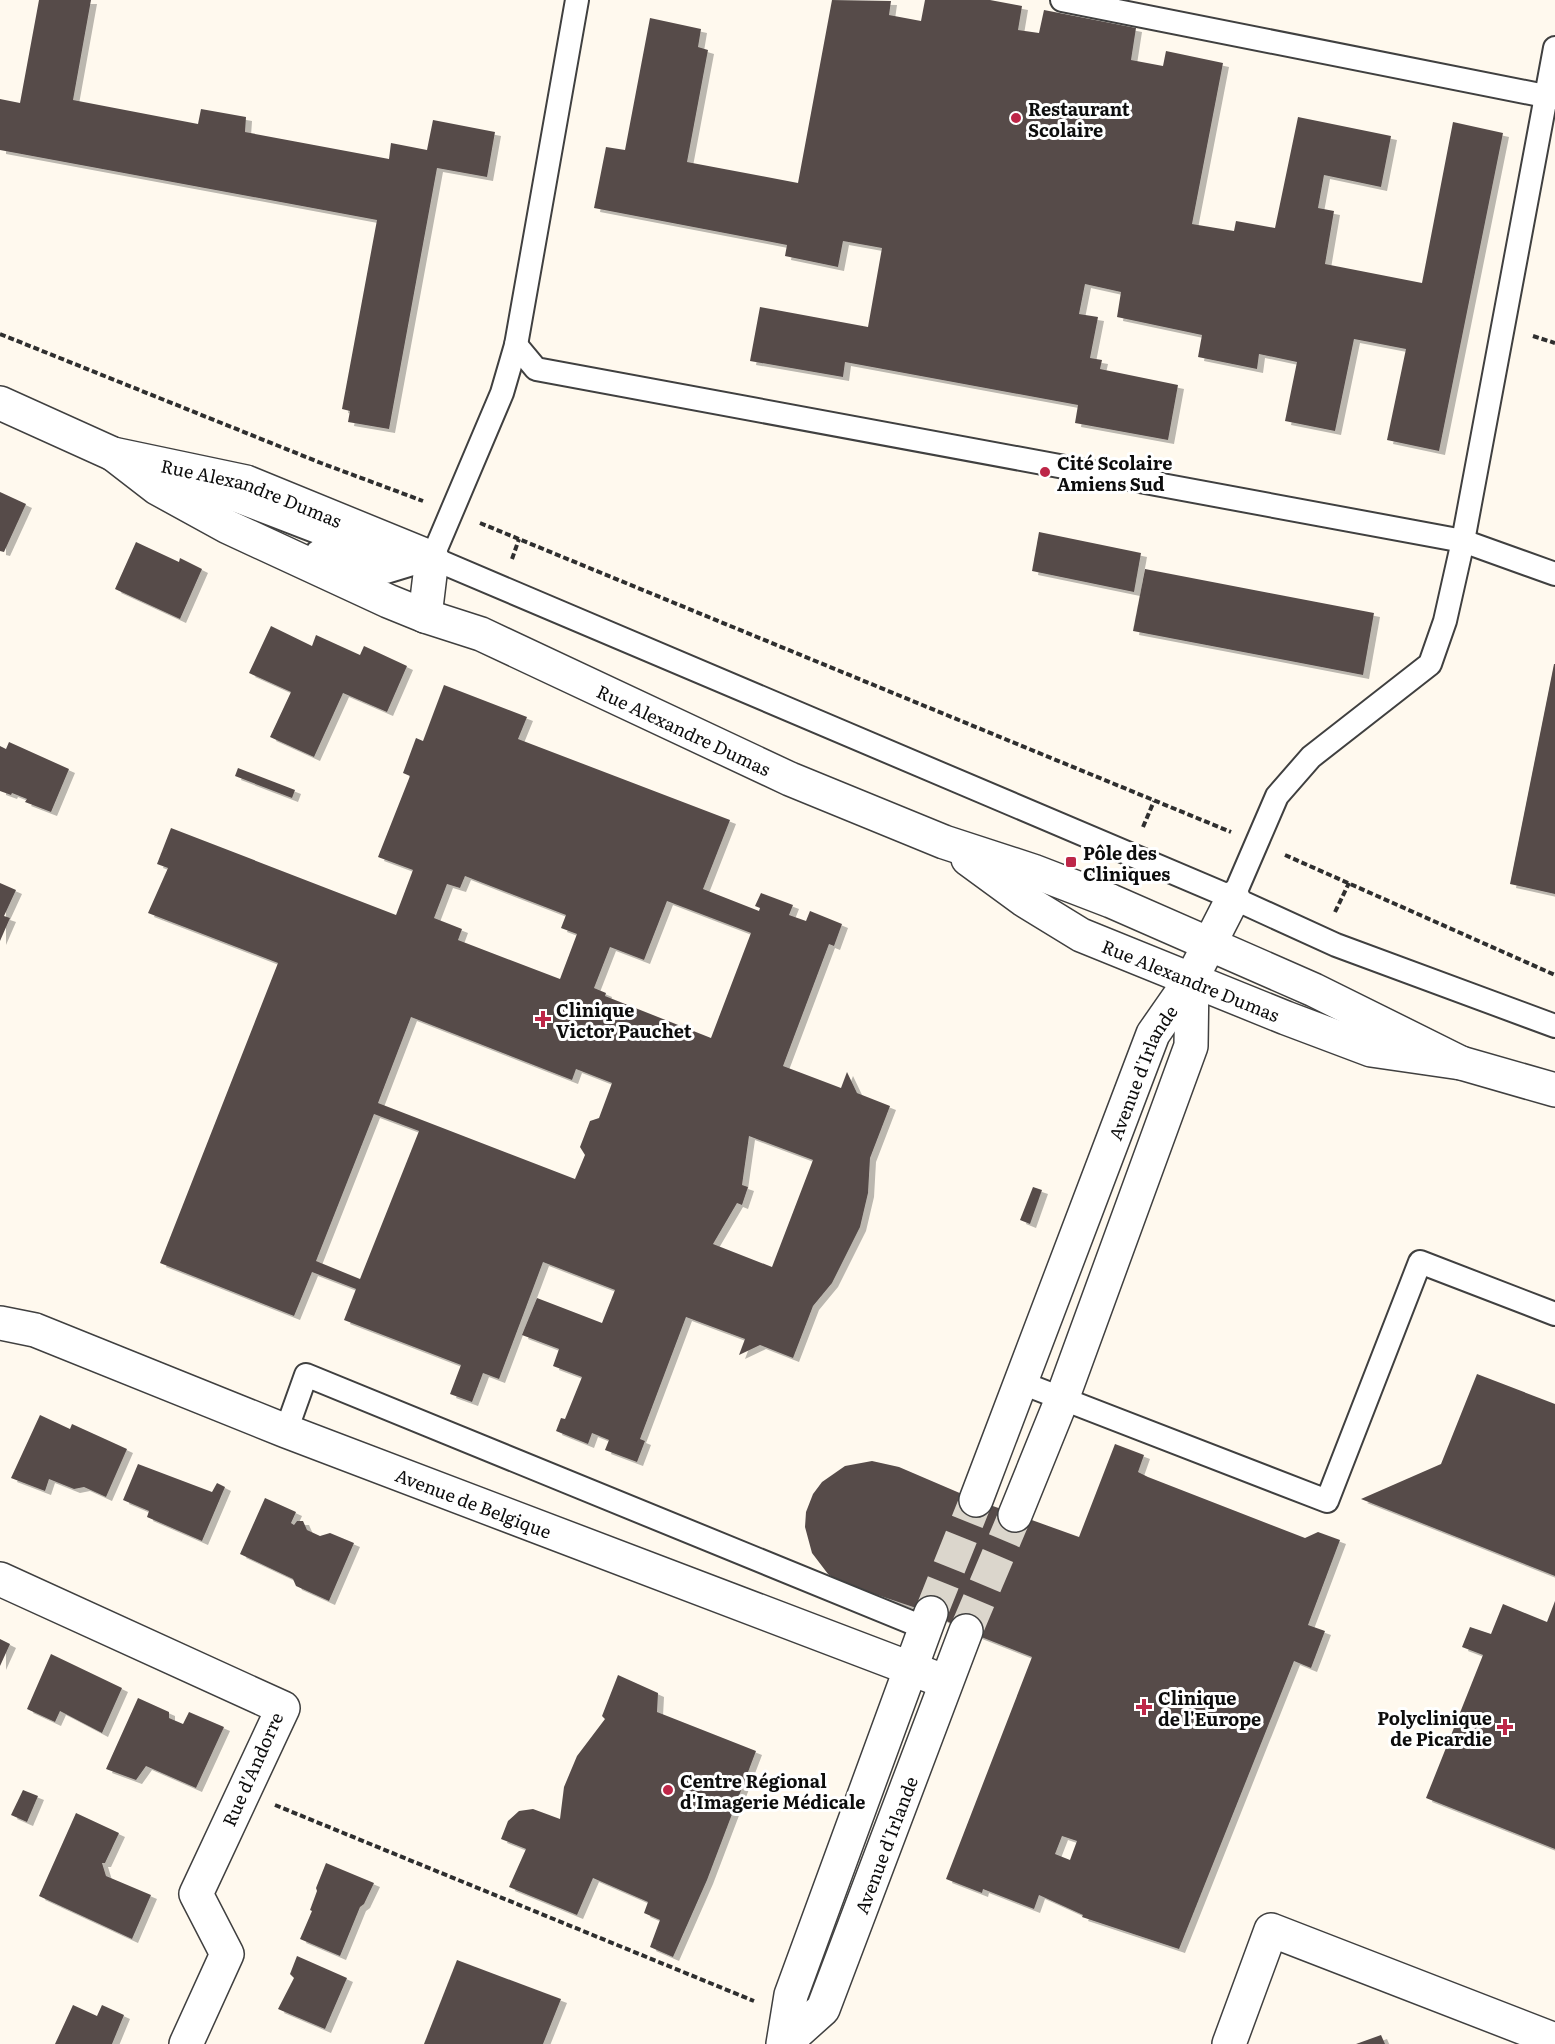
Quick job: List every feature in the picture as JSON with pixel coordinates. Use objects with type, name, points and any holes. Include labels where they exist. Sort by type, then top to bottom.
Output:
[{"type":"street","name":"Rue Alexandre Dumas","points":[[0,403],[113,454],[246,482],[432,558]]},
{"type":"street","name":"Rue Alexandre Dumas","points":[[113,454],[157,488],[270,546],[425,616],[481,634],[790,779],[944,842],[1033,871],[1111,901],[1314,990],[1461,1063]]},
{"type":"street","points":[[425,616],[432,558]]},
{"type":"street","name":"Rue Alexandre Dumas","points":[[944,842],[1024,900],[1081,935],[1371,1050],[1461,1063],[1555,1090]]},
{"type":"street","points":[[1192,978],[1233,898]]},
{"type":"street","name":"Avenue d'Irlande","points":[[976,1500],[1153,1034],[1192,978]]},
{"type":"street","name":"Avenue d'Irlande","points":[[1015,1515],[1062,1399],[1191,1046],[1192,978]]},
{"type":"street","name":"Avenue de Belgique","points":[[0,1323],[35,1330],[286,1431],[946,1682]]},
{"type":"street","name":"Rue d'Andorre","points":[[0,1579],[283,1708],[196,1894],[227,1954],[186,2044]]},
{"type":"street","name":"Avenue d'Irlande","points":[[785,2034],[791,1995],[928,1620]]},
{"type":"street","name":"Avenue d'Irlande","points":[[785,2034],[823,2009],[966,1631]]},
{"type":"street","points":[[1229,2044],[1271,1930],[1555,2040]]},
{"type":"lane","points":[[432,558],[502,393],[516,345],[577,0]]},
{"type":"lane","points":[[1062,0],[1551,96]]},
{"type":"lane","points":[[1233,898],[1277,796],[1311,756],[1430,664],[1445,621],[1463,541],[1551,96],[1555,48]]},
{"type":"lane","points":[[516,345],[536,369],[1463,541],[1555,574]]},
{"type":"lane","points":[[270,546],[308,548],[364,570],[386,572],[432,558],[1233,898],[1336,945],[1555,1026]]},
{"type":"lane","points":[[1022,1383],[1328,1501],[1420,1262],[1555,1314]]},
{"type":"lane","points":[[286,1431],[306,1375],[928,1620]]},
{"type":"path","points":[[0,334],[321,463],[453,512],[1256,842],[1555,975]]},
{"type":"path","points":[[244,1792],[785,2034]]},
{"type":"building","points":[[39,0],[91,0],[73,100],[198,124],[201,109],[246,117],[245,132],[389,159],[391,143],[427,150],[433,120],[495,132],[487,177],[437,168],[389,429],[348,422],[350,411],[342,409],[377,220],[0,150],[0,99],[20,103]]},
{"type":"building","points":[[832,0],[891,1],[889,15],[921,21],[925,0],[990,0],[1022,6],[1018,30],[1039,33],[1044,10],[1136,28],[1131,60],[1163,66],[1166,51],[1223,63],[1192,224],[1234,231],[1236,221],[1275,228],[1298,117],[1391,136],[1381,187],[1324,175],[1318,208],[1334,211],[1325,264],[1422,283],[1453,122],[1503,133],[1439,451],[1387,440],[1406,349],[1354,339],[1335,431],[1285,421],[1297,362],[1259,354],[1257,369],[1198,357],[1202,335],[1117,317],[1121,292],[1085,284],[1079,314],[1098,317],[1090,358],[1102,360],[1100,369],[1178,385],[1168,440],[1075,423],[1078,405],[845,362],[843,377],[750,361],[760,307],[868,327],[882,248],[843,241],[838,267],[785,256],[787,245],[594,208],[606,147],[625,150],[650,18],[701,29],[698,47],[708,50],[687,162],[798,183]]},
{"type":"building","points":[[0,492],[26,504],[4,552],[0,551]]},
{"type":"building","points":[[1039,532],[1141,553],[1134,592],[1032,571]]},
{"type":"building","points":[[136,542],[179,562],[180,558],[202,569],[180,619],[115,589]]},
{"type":"building","points":[[1145,569],[1374,613],[1363,675],[1133,631]]},
{"type":"building","points":[[271,626],[312,646],[316,635],[360,655],[364,646],[407,666],[387,712],[343,693],[314,757],[270,737],[291,692],[249,673]]},
{"type":"building","points":[[1555,664],[1555,894],[1510,884]]},
{"type":"building","points":[[444,685],[527,717],[518,739],[730,820],[703,889],[759,911],[760,908],[755,906],[761,893],[793,905],[789,915],[806,921],[810,911],[842,924],[834,946],[829,944],[783,1066],[841,1088],[847,1072],[857,1093],[890,1106],[870,1158],[868,1193],[860,1227],[832,1283],[813,1306],[793,1358],[760,1345],[739,1355],[745,1339],[686,1317],[640,1439],[645,1441],[637,1462],[605,1450],[609,1440],[592,1433],[588,1444],[556,1431],[561,1418],[565,1419],[582,1377],[553,1366],[559,1349],[522,1335],[537,1298],[602,1323],[615,1290],[543,1262],[499,1379],[483,1373],[472,1402],[450,1394],[461,1365],[344,1320],[356,1289],[312,1272],[294,1316],[160,1263],[278,963],[148,913],[168,868],[157,864],[171,828],[396,915],[413,870],[378,857],[410,776],[403,773],[416,738],[423,741]],"holes":[[[465,876],[566,915],[561,928],[577,934],[560,979],[458,940],[462,929],[434,918],[447,884],[460,888]],[[667,901],[751,933],[711,1038],[605,996],[606,993],[594,988],[610,947],[644,960]],[[411,1017],[572,1080],[576,1069],[612,1083],[599,1118],[590,1121],[580,1147],[585,1155],[575,1179],[378,1103]],[[374,1114],[419,1131],[360,1279],[316,1261]],[[749,1136],[813,1160],[772,1267],[713,1244],[737,1203],[742,1205],[748,1187],[742,1185]]]},
{"type":"building","points":[[9,742],[69,769],[51,812],[25,802],[27,799],[0,791],[0,746],[6,749]]},
{"type":"building","points":[[238,768],[295,790],[292,798],[235,776]]},
{"type":"building","points":[[0,883],[16,890],[4,916],[10,918],[0,941]]},
{"type":"building","points":[[1033,1187],[1042,1190],[1030,1224],[1020,1220]]},
{"type":"building","points":[[1477,1374],[1555,1404],[1555,1576],[1361,1499],[1441,1464]]},
{"type":"building","points":[[40,1415],[70,1429],[72,1424],[127,1449],[106,1497],[84,1487],[74,1489],[49,1479],[45,1491],[11,1478]]},
{"type":"building","name":"Clinique de l'Europe","points":[[1115,1444],[1144,1455],[1138,1472],[1148,1477],[1305,1538],[1318,1532],[1340,1540],[1308,1625],[1325,1631],[1311,1668],[1294,1661],[1179,1949],[1082,1917],[1083,1915],[1039,1895],[1034,1909],[983,1889],[982,1893],[946,1879],[1032,1657],[966,1631],[931,1613],[839,1582],[828,1574],[812,1553],[805,1527],[806,1512],[813,1494],[822,1482],[845,1466],[872,1461],[899,1467],[976,1500],[1079,1537]],"holes":[[[1062,1836],[1077,1841],[1070,1860],[1055,1854]]]},
{"type":"building","points":[[138,1464],[212,1492],[217,1483],[225,1487],[202,1541],[147,1517],[149,1511],[123,1500]]},
{"type":"building","points":[[265,1498],[296,1512],[291,1523],[294,1525],[297,1521],[303,1521],[307,1530],[320,1536],[330,1533],[354,1543],[329,1601],[296,1586],[293,1579],[240,1554]]},
{"type":"building","name":"Polyclinique de Picardie","points":[[1555,1601],[1555,1849],[1426,1798],[1483,1655],[1462,1647],[1470,1627],[1491,1634],[1503,1604],[1547,1622]]},
{"type":"building","points":[[0,1639],[10,1644],[0,1666]]},
{"type":"building","points":[[51,1654],[122,1688],[102,1733],[60,1711],[55,1722],[27,1709]]},
{"type":"building","points":[[618,1675],[658,1693],[657,1712],[756,1751],[707,1880],[673,1957],[650,1947],[660,1920],[644,1913],[648,1902],[593,1878],[577,1915],[509,1887],[526,1849],[501,1839],[508,1821],[519,1811],[533,1809],[560,1819],[564,1787],[577,1756],[605,1719],[602,1716]]},
{"type":"building","points":[[138,1698],[169,1712],[169,1718],[183,1724],[189,1712],[224,1727],[196,1788],[146,1766],[136,1780],[106,1769]]},
{"type":"building","points":[[23,1790],[38,1796],[27,1822],[11,1815]]},
{"type":"building","points":[[76,1813],[119,1833],[105,1863],[102,1863],[106,1876],[151,1895],[132,1939],[39,1896]]},
{"type":"building","points":[[326,1863],[374,1883],[364,1904],[360,1907],[340,1956],[300,1939],[312,1911],[310,1910],[316,1888]]},
{"type":"building","points":[[297,1956],[347,1978],[325,2029],[278,2009],[294,1978],[290,1974]]},
{"type":"building","points":[[457,1960],[561,1999],[543,2044],[424,2044]]},
{"type":"building","points":[[73,2005],[97,2016],[102,2005],[124,2015],[112,2044],[55,2044]]},
{"type":"building","points":[[1381,2035],[1385,2044],[1356,2044]]},
{"type":"tunnel","points":[[931,1613],[976,1500]]},
{"type":"tunnel","points":[[966,1631],[1015,1515]]},
{"type":"place","name":"Restaurant Scolaire","points":[[1016,118]]},
{"type":"place","name":"Cité Scolaire Amiens Sud","points":[[1045,472]]},
{"type":"place","name":"Pôle des Cliniques","points":[[1071,862]]},
{"type":"place","name":"Clinique Victor Pauchet","points":[[543,1019]]},
{"type":"place","name":"Clinique de l'Europe","points":[[1144,1707]]},
{"type":"place","name":"Polyclinique de Picardie","points":[[1505,1727]]},
{"type":"place","name":"Centre Régional d'Imagerie Médicale","points":[[668,1790]]}]
